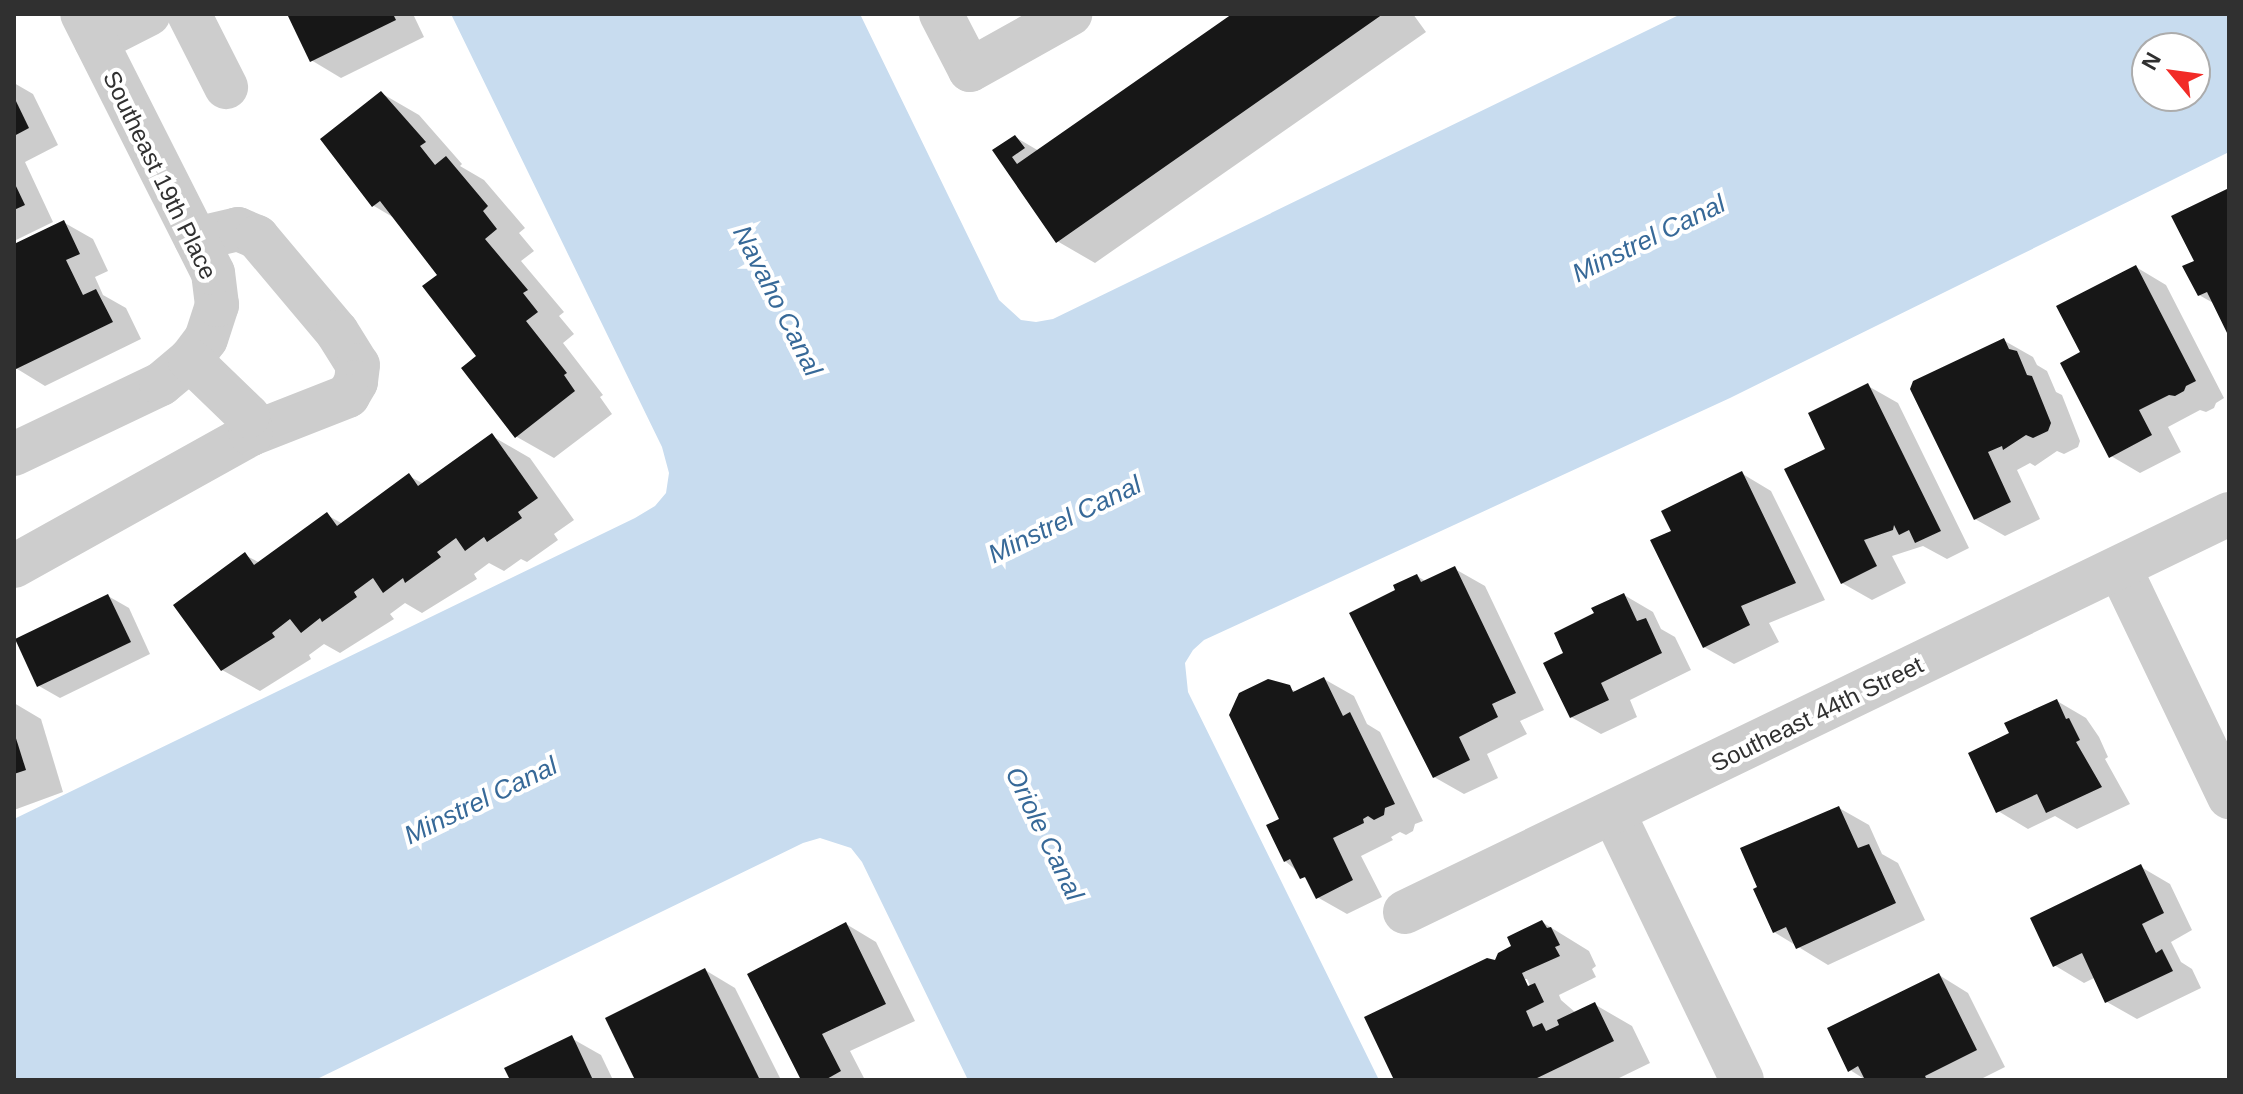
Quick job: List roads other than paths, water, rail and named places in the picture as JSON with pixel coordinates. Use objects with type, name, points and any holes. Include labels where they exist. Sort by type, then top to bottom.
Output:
[{"type":"street","points":[[89,28],[149,14]]},
{"type":"street","points":[[189,14],[226,87]]},
{"type":"street","points":[[941,14],[970,70],[1070,14]]},
{"type":"street","name":"Southeast 19th Place","points":[[89,28],[213,273],[217,305],[198,350]]},
{"type":"street","points":[[14,566],[251,434],[348,396],[356,382],[358,365],[337,332],[257,237],[238,229],[196,239]]},
{"type":"street","points":[[14,454],[161,384],[198,350],[248,416],[251,434]]},
{"type":"street","name":"Southeast 44th Street","points":[[1405,912],[1614,814],[2229,514]]},
{"type":"street","points":[[2120,569],[2229,797]]},
{"type":"street","points":[[1614,814],[1742,1080]]},
{"type":"water","points":[[451,14],[860,14],[999,300],[1021,320],[1036,322],[1053,319],[1681,14],[2229,14],[2229,152],[1730,398],[1204,640],[1193,650],[1185,663],[1188,692],[1379,1080],[968,1080],[862,862],[851,848],[820,838],[803,843],[315,1080],[14,1080],[14,819],[635,518],[655,506],[666,493],[669,473],[662,447]]},
{"type":"water label","name":"Minstrel Canal","points":[[1649,239]]},
{"type":"water label","name":"Navaho Canal","points":[[777,301]]},
{"type":"water label","name":"Minstrel Canal","points":[[1065,520]]},
{"type":"water label","name":"Minstrel Canal","points":[[481,801]]},
{"type":"water label","name":"Oriole Canal","points":[[1044,834]]}]
